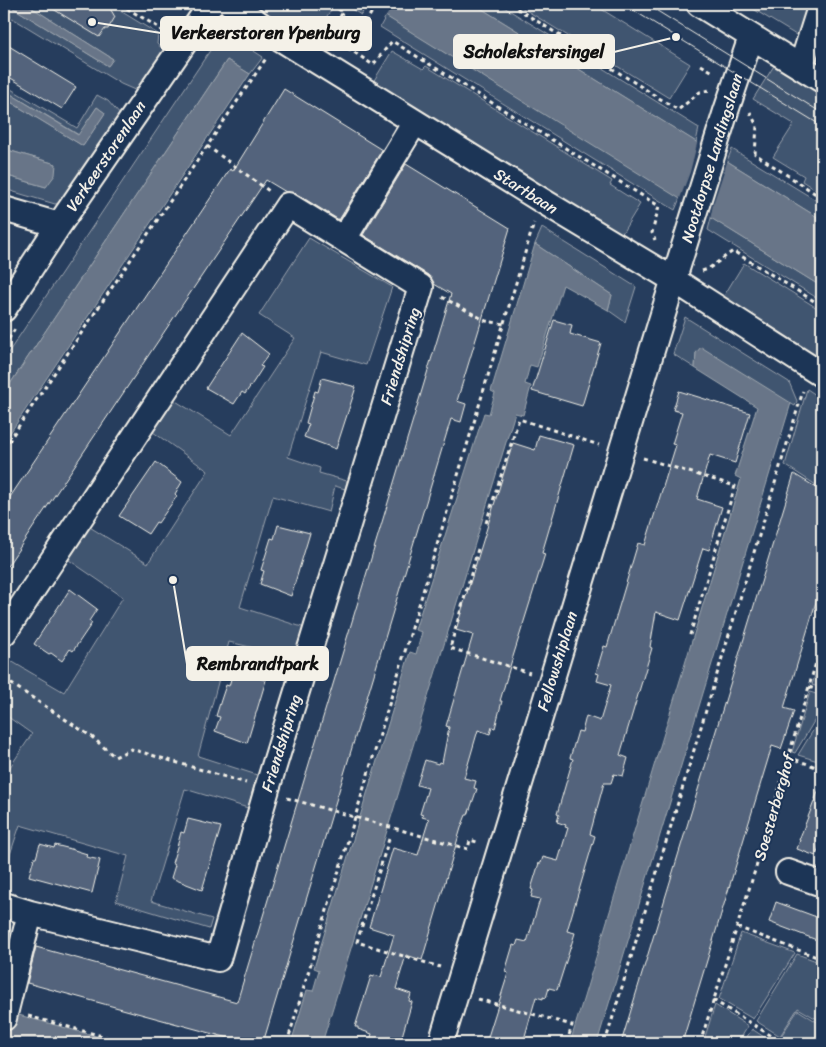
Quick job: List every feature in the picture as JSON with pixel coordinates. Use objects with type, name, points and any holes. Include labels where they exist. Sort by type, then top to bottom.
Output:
[{"type":"street","name":"Verkeerstorenlaan","points":[[12,316],[59,225],[212,4]]},
{"type":"street","name":"Startbaan","points":[[231,4],[278,37],[674,280],[813,381]]},
{"type":"street","points":[[699,4],[822,80]]},
{"type":"street","points":[[801,67],[821,4]]},
{"type":"street","name":"Nootdorpse Landingslaan","points":[[674,280],[751,36]]},
{"type":"street","points":[[344,239],[415,122]]},
{"type":"street","points":[[4,633],[288,205]]},
{"type":"street","name":"Friendshipring","points":[[4,905],[218,959],[267,789],[421,287],[288,205]]},
{"type":"street","points":[[4,209],[59,225]]},
{"type":"street","name":"Fellowshiplaan","points":[[441,1043],[674,280]]},
{"type":"street","name":"Soesterberghof","points":[[788,872],[822,884]]},
{"type":"street","points":[[10,1014],[30,913]]},
{"type":"path","points":[[120,4],[161,29],[168,44],[178,51]]},
{"type":"path","points":[[330,4],[343,12],[328,35],[373,65],[392,41],[659,206],[652,233],[656,241]]},
{"type":"path","points":[[352,43],[377,4]]},
{"type":"path","points":[[510,4],[678,110],[700,92],[735,85],[757,126],[755,154],[822,198]]},
{"type":"path","points":[[4,448],[269,54],[278,37]]},
{"type":"path","points":[[207,146],[288,205]]},
{"type":"path","points":[[287,1043],[535,218]]},
{"type":"path","points":[[674,280],[708,269],[733,251],[822,306]]},
{"type":"path","points":[[421,287],[486,321],[504,324]]},
{"type":"path","points":[[4,346],[12,316]]},
{"type":"path","points":[[605,1043],[813,381]]},
{"type":"path","points":[[486,523],[519,418],[621,452],[735,486],[690,638]]},
{"type":"path","points":[[478,549],[450,648],[551,679]]},
{"type":"path","name":"Soesterberghof","points":[[700,1043],[737,927],[822,642]]},
{"type":"path","points":[[4,679],[92,737],[115,757],[131,749],[267,789],[289,799],[389,828],[468,849],[470,840],[501,848]]},
{"type":"path","points":[[809,687],[822,692]]},
{"type":"path","points":[[788,757],[822,768]]},
{"type":"path","points":[[388,840],[357,942],[572,1026],[567,1043]]},
{"type":"path","points":[[737,927],[822,959]]},
{"type":"path","points":[[713,1000],[783,1043]]},
{"type":"path","points":[[10,1014],[128,1043]]},
{"type":"shaded area","points":[[4,4],[7,4],[108,66],[113,59],[26,4],[109,4],[158,34],[157,44],[165,51],[137,91],[121,84],[4,13]]},
{"type":"shaded area","points":[[7,4],[26,4],[113,59],[108,66]]},
{"type":"shaded area","points":[[246,4],[326,4],[332,8],[310,44]]},
{"type":"shaded area","points":[[343,4],[366,4],[367,5],[361,15]]},
{"type":"shaded area","points":[[366,4],[474,4],[822,220],[822,287]]},
{"type":"shaded area","points":[[474,4],[499,4],[699,128],[696,142]]},
{"type":"shaded area","points":[[516,4],[593,4],[690,64],[669,98]]},
{"type":"shaded area","points":[[745,4],[812,4],[801,38]]},
{"type":"shaded area","points":[[386,16],[680,198],[675,210],[380,27]]},
{"type":"shaded area","points":[[223,31],[263,57],[250,74],[227,60],[4,393],[4,359]]},
{"type":"shaded area","points":[[392,51],[423,69],[426,66],[612,181],[610,185],[640,204],[621,235],[373,82]]},
{"type":"shaded area","points":[[227,60],[250,74],[4,442],[4,393]]},
{"type":"shaded area","points":[[777,61],[820,88],[815,95],[822,99],[822,194],[802,181],[804,176],[773,157],[794,124],[753,99]]},
{"type":"shaded area","points":[[4,85],[77,128],[97,95],[108,101],[121,116],[61,203],[55,204],[4,189],[4,175],[46,187],[56,164],[4,149],[4,98],[83,146],[105,113],[97,107],[79,135],[4,90]]},
{"type":"shaded area","points":[[4,90],[78,135],[97,107],[105,113],[83,146],[4,98]]},
{"type":"shaded area","points":[[4,149],[56,164],[55,175],[46,187],[4,175]]},
{"type":"shaded area","points":[[732,149],[822,204],[822,220],[727,161]]},
{"type":"shaded area","points":[[711,218],[822,287],[822,301],[708,230]]},
{"type":"shaded area","points":[[542,228],[636,287],[625,322],[608,310],[612,295],[535,244]]},
{"type":"shaded area","points":[[309,238],[392,287],[366,365],[321,352],[288,457],[320,468],[319,473],[347,481],[345,489],[335,486],[329,512],[273,496],[240,607],[305,628],[297,658],[229,642],[198,756],[257,775],[248,808],[185,789],[151,901],[212,919],[209,929],[116,901],[128,856],[20,825],[4,872],[4,776],[32,734],[4,714],[4,657],[64,692],[123,597],[66,558],[88,526],[148,563],[208,471],[153,432],[174,400],[231,435],[295,338],[259,315]]},
{"type":"shaded area","points":[[535,244],[612,295],[608,310],[563,285],[537,367],[530,365],[525,384],[531,386],[523,415],[515,413],[322,1043],[291,1043],[307,990],[313,991],[319,970],[314,968],[410,652],[416,654],[422,632],[415,630],[484,413],[489,414],[495,393],[491,391]]},
{"type":"shaded area","points":[[744,263],[822,311],[822,361],[722,299]]},
{"type":"shaded area","points":[[685,317],[789,382],[797,401],[795,406],[696,353],[695,368],[673,354]]},
{"type":"shaded area","points":[[701,347],[791,403],[597,1043],[570,1043],[741,479],[735,476],[757,407],[695,368],[696,353]]},
{"type":"shaded area","points":[[807,389],[822,399],[822,464],[816,485],[785,465]]},
{"type":"shaded area","points":[[822,654],[822,688],[812,685]]},
{"type":"shaded area","points":[[810,692],[822,696],[822,708],[795,753],[792,752]]},
{"type":"shaded area","points":[[822,716],[822,750],[818,761],[798,755]]},
{"type":"shaded area","points":[[741,933],[795,953],[753,1019],[719,999]]},
{"type":"shaded area","points":[[797,954],[822,963],[822,1022],[798,1008],[780,1036],[756,1021]]},
{"type":"shaded area","points":[[715,1005],[748,1026],[738,1043],[703,1043]]},
{"type":"shaded area","points":[[798,1010],[822,1025],[822,1043],[793,1043],[781,1036]]},
{"type":"shaded area","points":[[4,1011],[121,1043],[4,1042]]},
{"type":"shaded area","points":[[752,1029],[764,1037],[760,1043],[743,1043]]},
{"type":"pier","points":[[369,4],[394,4],[385,18],[366,7]]},
{"type":"pier","points":[[698,140],[728,159],[713,204],[710,220],[679,201],[690,172]]},
{"type":"building","points":[[45,4],[108,5],[115,17],[108,29],[105,29],[99,37]]},
{"type":"building","points":[[4,43],[76,87],[62,109],[4,74]]},
{"type":"building","points":[[284,89],[382,150],[339,220],[295,193],[286,192],[266,180],[4,571],[4,506],[230,169],[233,171]]},
{"type":"building","points":[[406,164],[510,228],[457,401],[466,404],[461,422],[451,419],[263,1043],[247,1043],[27,983],[36,947],[237,1002],[451,294],[434,284],[428,275],[363,235]]},
{"type":"building","points":[[554,320],[572,325],[570,334],[601,343],[582,406],[532,391]]},
{"type":"building","points":[[242,333],[269,354],[260,366],[263,367],[245,394],[242,392],[234,404],[206,388]]},
{"type":"building","points":[[322,378],[356,387],[336,449],[304,437],[309,424],[306,423],[315,391],[318,392]]},
{"type":"building","points":[[679,391],[750,413],[735,463],[710,455],[697,499],[722,507],[709,550],[703,548],[680,620],[656,612],[650,647],[652,648],[620,755],[628,758],[623,776],[614,774],[611,783],[604,783],[590,834],[595,836],[567,931],[575,933],[557,990],[549,988],[546,998],[536,997],[523,1043],[486,1043],[508,973],[505,972],[513,945],[516,946],[518,940],[527,942],[540,899],[531,897],[533,890],[531,889],[539,863],[541,863],[543,857],[558,861],[568,828],[565,827],[566,825],[557,822],[559,815],[557,814],[573,759],[570,758],[578,731],[582,732],[586,716],[600,721],[611,685],[597,681],[599,674],[596,673],[604,646],[607,647],[638,543],[645,545],[676,445],[672,444],[682,412],[673,410]]},
{"type":"building","points":[[539,435],[574,445],[542,553],[545,554],[500,701],[502,701],[495,728],[492,727],[490,734],[478,730],[464,778],[476,781],[474,788],[477,789],[468,815],[466,815],[461,828],[422,960],[406,955],[396,989],[411,994],[409,1001],[412,1002],[400,1043],[369,1043],[372,1034],[355,1027],[371,976],[381,977],[394,935],[369,927],[393,848],[418,855],[429,819],[422,817],[423,815],[420,814],[428,788],[417,785],[425,760],[438,764],[439,762],[442,763],[449,727],[446,726],[473,635],[456,630],[513,443],[535,450]]},
{"type":"building","points":[[156,462],[182,482],[175,494],[177,496],[148,534],[119,516]]},
{"type":"building","points":[[794,474],[822,491],[822,582],[784,708],[794,711],[781,749],[772,746],[682,1043],[621,1043]]},
{"type":"building","points":[[278,525],[310,533],[291,596],[260,584],[264,571],[261,570],[271,538],[274,539]]},
{"type":"building","points":[[70,589],[97,609],[89,621],[92,623],[73,651],[70,649],[62,661],[34,644]]},
{"type":"building","points":[[233,672],[266,680],[247,743],[215,731],[220,717],[216,716],[226,685],[229,686]]},
{"type":"building","points":[[821,784],[822,838],[816,856],[797,849]]},
{"type":"building","points":[[188,819],[221,827],[202,890],[171,878],[175,865],[172,863],[181,832],[184,833]]},
{"type":"building","points":[[40,844],[54,848],[55,845],[71,849],[87,854],[86,857],[100,860],[92,893],[29,876]]},
{"type":"building","points":[[776,902],[822,919],[822,942],[769,922]]},
{"type":"building","points":[[4,939],[9,940],[4,962]]},
{"type":"tram line","points":[[623,4],[822,126]]},
{"type":"tram line","points":[[646,4],[822,113]]},
{"type":"place","name":"Verkeerstoren Ypenburg","points":[[92,22]]},
{"type":"place","name":"Scholekstersingel","points":[[676,37]]},
{"type":"place","name":"Rembrandtpark","points":[[173,580]]}]
